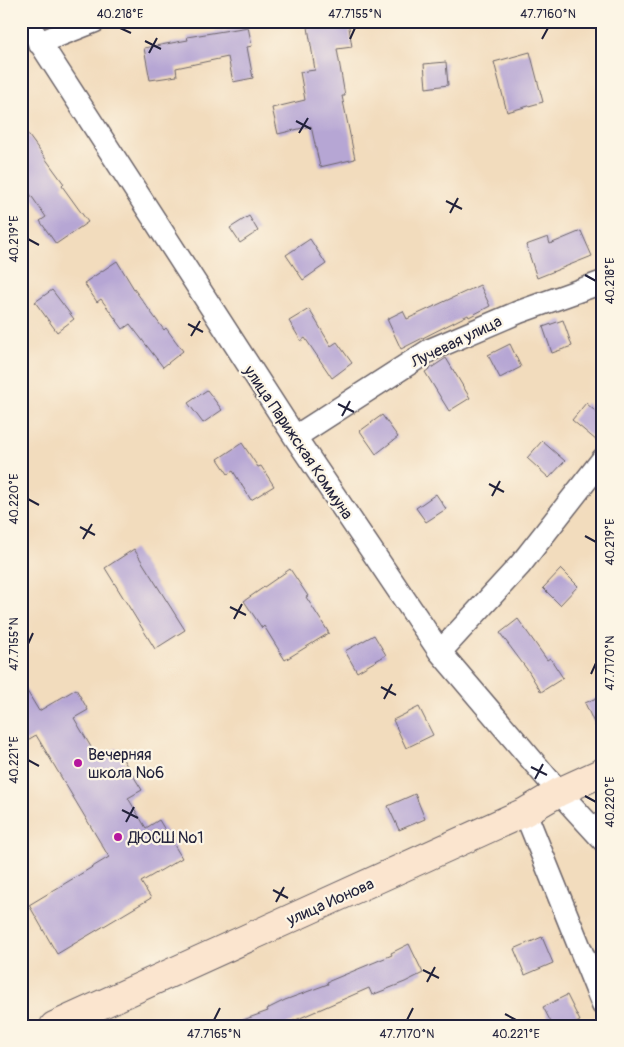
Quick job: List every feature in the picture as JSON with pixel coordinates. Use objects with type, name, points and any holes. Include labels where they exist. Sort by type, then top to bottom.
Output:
[{"type":"main road","name":"улица Ионова","points":[[54,1026],[525,812],[559,792],[603,772]]},
{"type":"street","name":"улица Парижская Коммуна","points":[[26,21],[295,437],[440,652],[559,792],[603,840]]},
{"type":"street","points":[[39,43],[95,21]]},
{"type":"street","name":"Лучевая улица","points":[[295,437],[430,350],[519,312],[603,282]]},
{"type":"street","points":[[440,652],[520,565],[603,460]]},
{"type":"street","points":[[525,812],[603,1005]]},
{"type":"building","points":[[307,21],[348,21],[352,47],[337,49],[345,96],[342,96],[355,159],[320,167],[311,126],[278,134],[272,108],[305,100],[300,72],[315,70]]},
{"type":"building","points":[[248,27],[252,46],[247,47],[253,78],[233,82],[228,57],[176,68],[177,76],[150,80],[144,48],[188,40],[187,37]]},
{"type":"building","points":[[530,52],[543,102],[507,112],[494,62]]},
{"type":"building","points":[[446,62],[448,85],[426,88],[424,64]]},
{"type":"building","points":[[21,125],[64,184],[62,186],[88,222],[56,244],[40,221],[46,217],[21,181]]},
{"type":"building","points":[[249,216],[258,231],[240,243],[230,228]]},
{"type":"building","points":[[581,231],[592,256],[537,278],[526,245],[548,237],[550,244]]},
{"type":"building","points":[[310,239],[326,264],[303,280],[286,255]]},
{"type":"building","points":[[117,261],[134,289],[164,330],[166,328],[183,351],[163,367],[130,324],[123,329],[101,299],[97,302],[84,283]]},
{"type":"building","points":[[480,285],[490,306],[401,349],[387,319],[403,311],[407,319]]},
{"type":"building","points":[[52,290],[74,319],[57,332],[35,302]]},
{"type":"building","points":[[309,309],[331,346],[337,342],[352,363],[332,378],[305,338],[301,341],[289,321]]},
{"type":"building","points":[[563,320],[572,346],[552,353],[543,327]]},
{"type":"building","points":[[510,344],[521,367],[500,378],[488,355]]},
{"type":"building","points":[[446,358],[470,398],[449,411],[425,372]]},
{"type":"building","points":[[207,390],[222,410],[203,423],[188,403]]},
{"type":"building","points":[[586,403],[603,418],[603,446],[572,420]]},
{"type":"building","points":[[382,415],[398,437],[376,454],[360,431]]},
{"type":"building","points":[[542,441],[565,461],[549,478],[527,458]]},
{"type":"building","points":[[242,443],[258,467],[261,466],[274,486],[251,500],[233,471],[228,474],[218,459]]},
{"type":"building","points":[[436,494],[446,509],[426,522],[416,508]]},
{"type":"building","points":[[134,549],[185,630],[155,649],[105,568]]},
{"type":"building","points":[[290,569],[329,633],[285,660],[264,626],[262,628],[244,601]]},
{"type":"building","points":[[561,569],[578,586],[560,605],[543,588]]},
{"type":"building","points":[[518,619],[547,660],[550,658],[563,678],[541,692],[529,672],[500,633]]},
{"type":"building","points":[[374,635],[386,655],[357,672],[345,651]]},
{"type":"building","points":[[21,681],[39,711],[76,689],[88,710],[74,718],[98,759],[116,748],[142,790],[128,798],[146,828],[159,820],[182,858],[141,882],[151,898],[57,954],[29,905],[109,857],[36,735],[21,744]]},
{"type":"building","points":[[603,695],[603,743],[585,703]]},
{"type":"building","points":[[419,707],[433,735],[406,748],[393,720]]},
{"type":"building","points":[[415,794],[425,819],[399,830],[388,806]]},
{"type":"building","points":[[542,937],[553,963],[525,975],[514,949]]},
{"type":"building","points":[[409,944],[423,973],[405,982],[372,995],[369,988],[282,1026],[233,1026],[232,1024],[268,1011],[267,1009],[285,1000],[328,984],[327,982],[392,955],[391,953]]},
{"type":"building","points":[[567,995],[580,1021],[570,1026],[553,1026],[543,1007]]},
{"type":"place","name":"Вечерняя школа №6","points":[[78,763]]},
{"type":"place","name":"ДЮСШ №1","points":[[118,837]]}]
